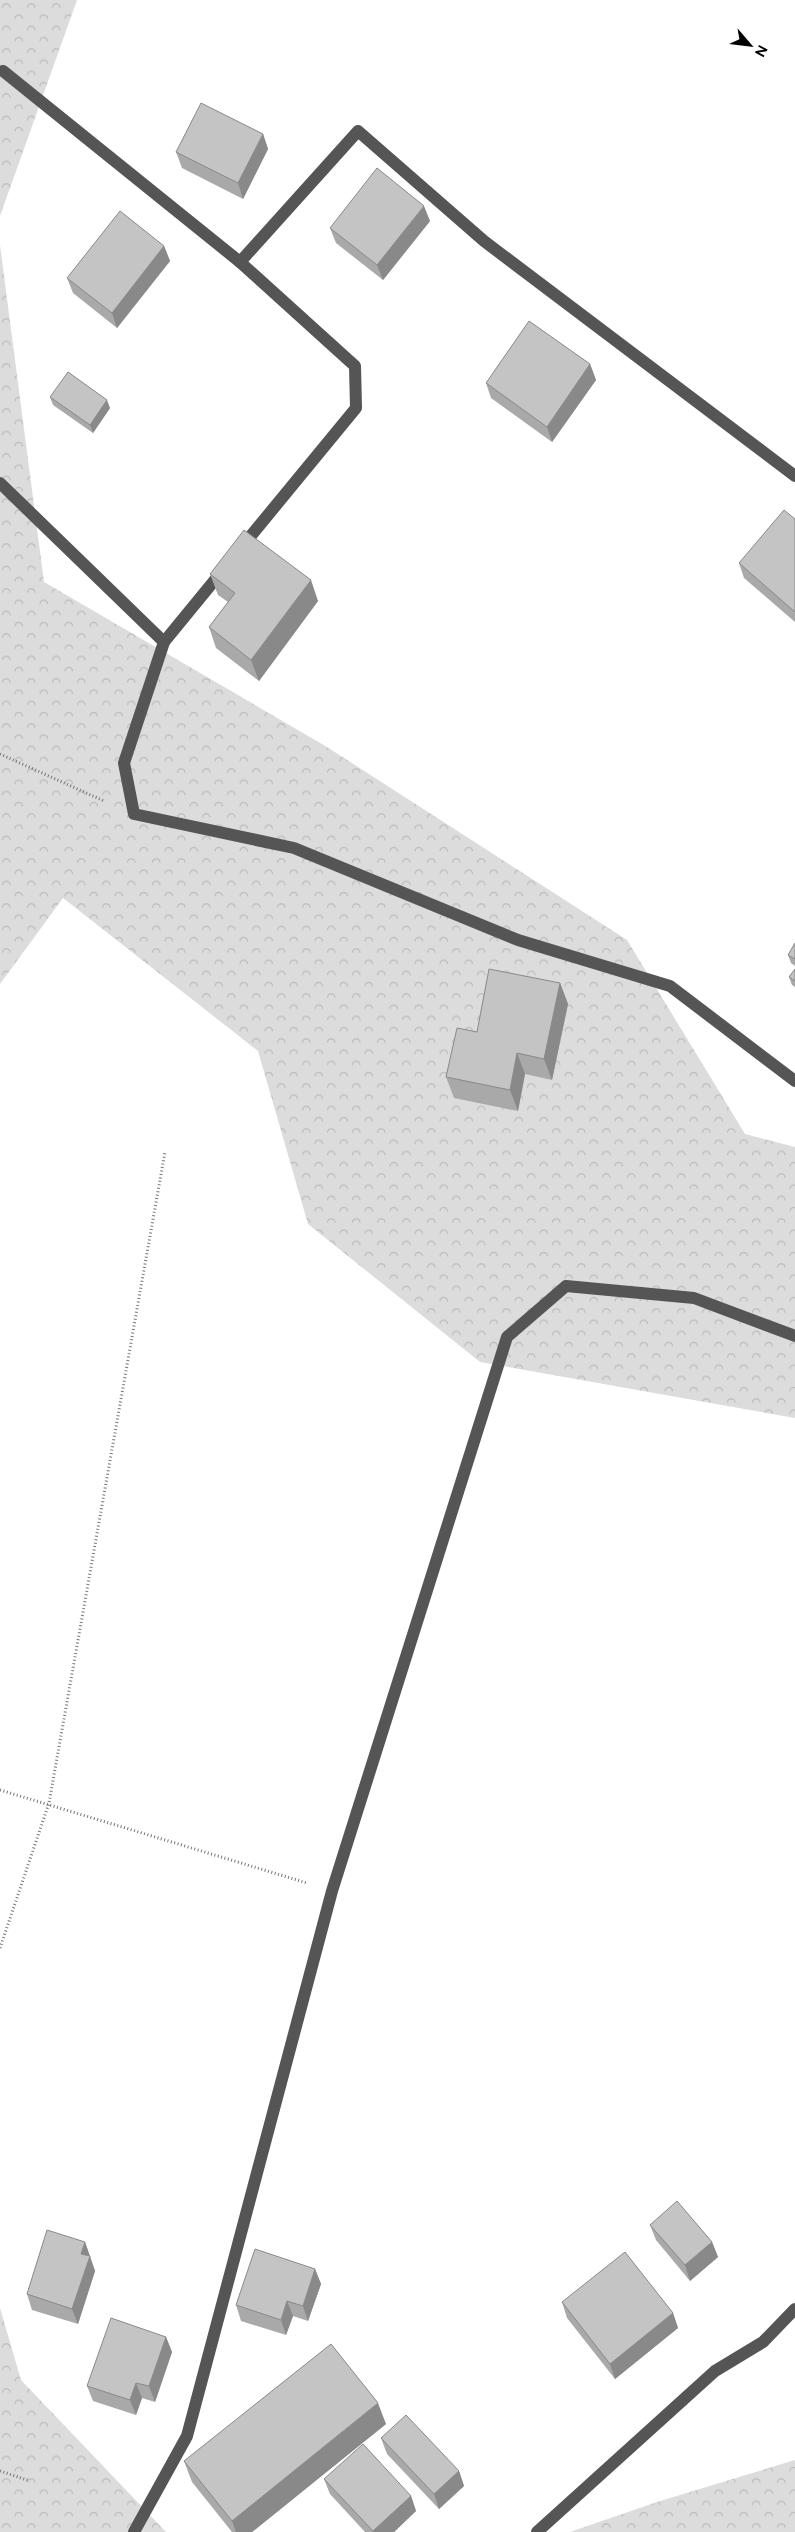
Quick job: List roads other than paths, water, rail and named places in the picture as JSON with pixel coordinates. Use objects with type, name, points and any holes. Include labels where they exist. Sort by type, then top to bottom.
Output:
[{"type":"street","points":[[2,71],[240,262],[355,366],[356,408],[164,642],[124,763],[134,814],[294,848],[518,940],[670,986],[795,1081]]},
{"type":"street","points":[[240,262],[358,131],[484,242],[795,476]]},
{"type":"street","points":[[0,483],[164,642]]},
{"type":"street","points":[[134,2532],[187,2436],[332,1891],[506,1336],[566,1286],[694,1298],[795,1336]]},
{"type":"street","points":[[537,2532],[714,2372],[763,2342],[795,2309]]}]
